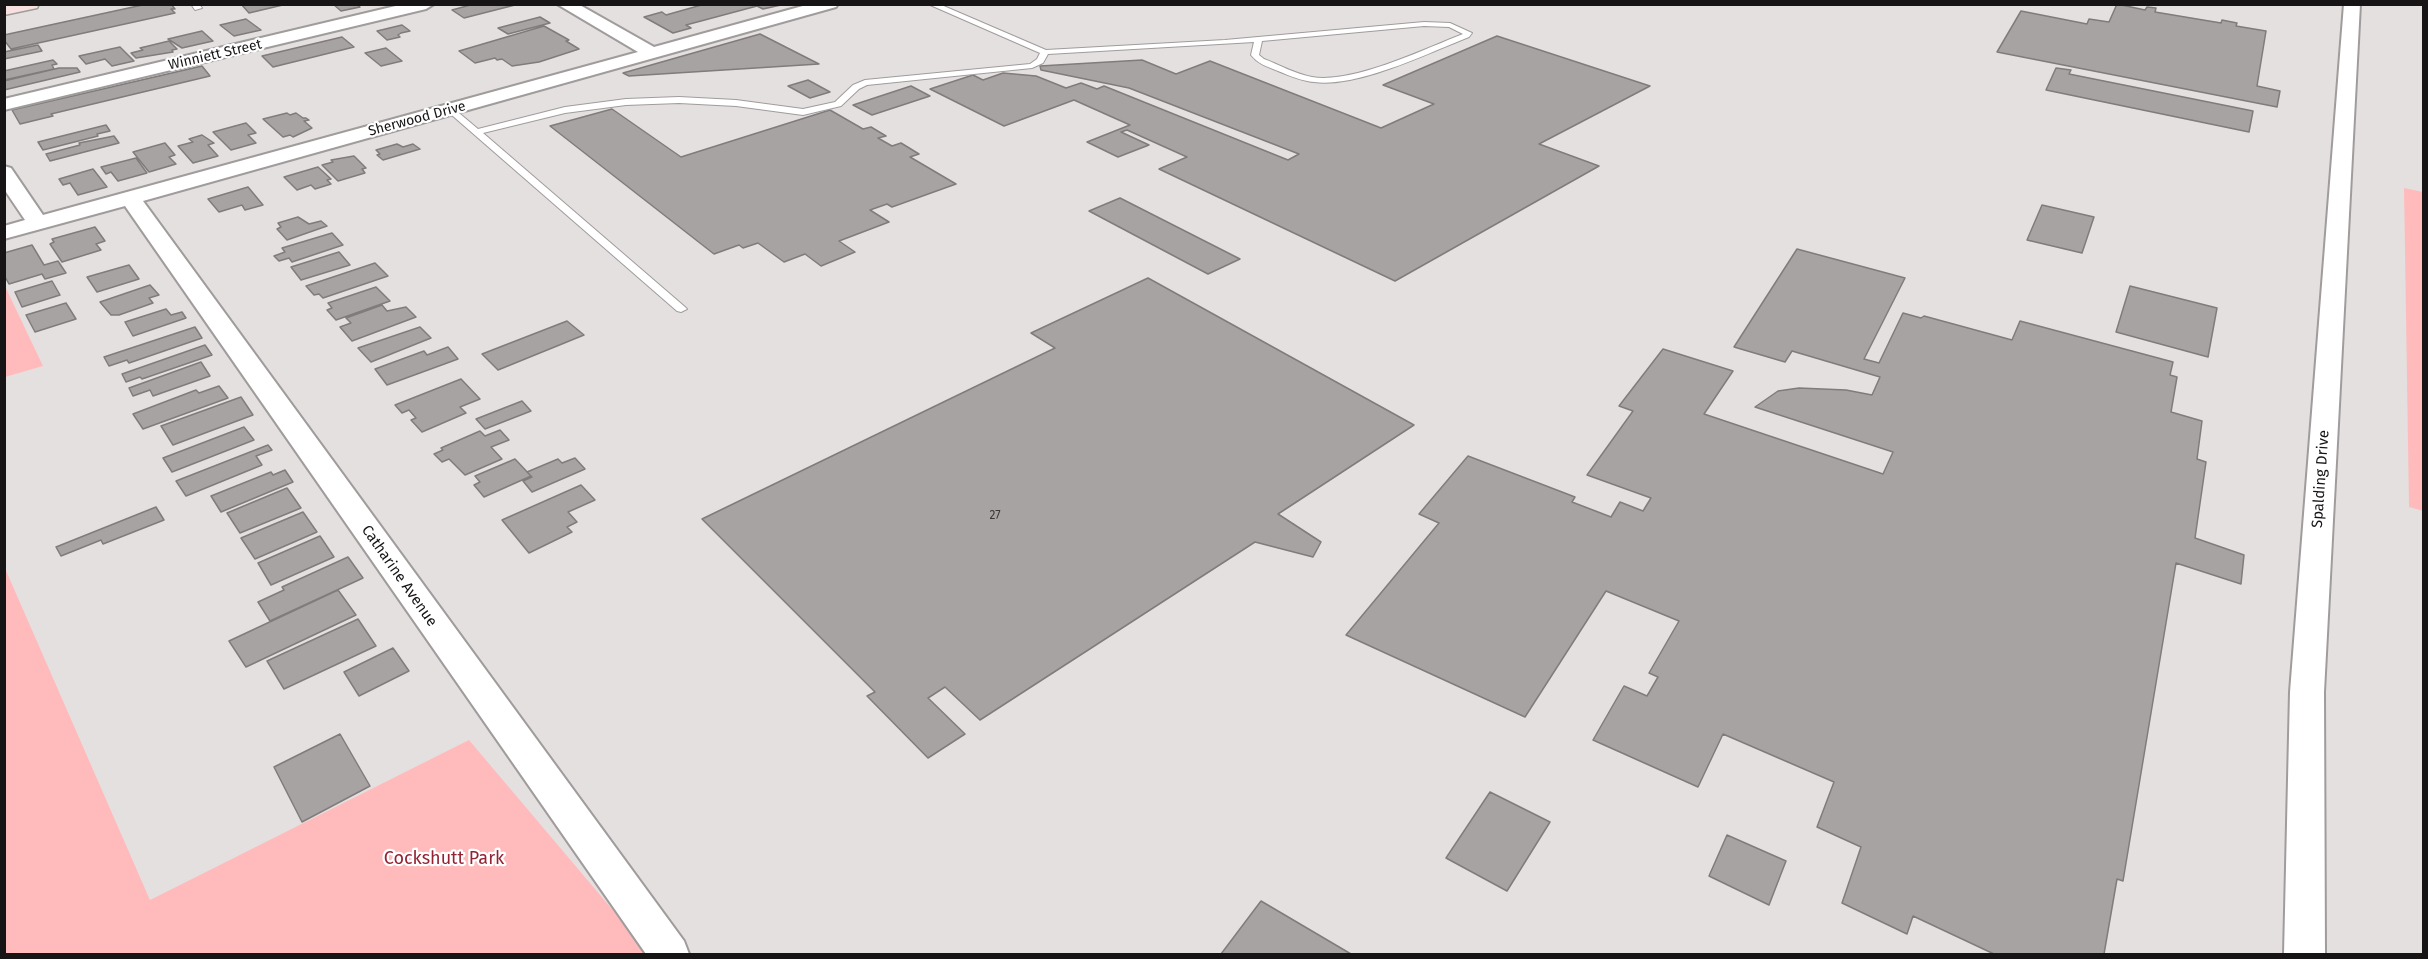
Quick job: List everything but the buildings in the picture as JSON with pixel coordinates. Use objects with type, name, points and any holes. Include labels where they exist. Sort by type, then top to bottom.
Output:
[{"type":"main road","points":[[4,10],[30,4]]},
{"type":"street","name":"Winniett Street","points":[[4,105],[426,4]]},
{"type":"street","points":[[564,4],[652,53]]},
{"type":"street","name":"Sherwood Drive","points":[[4,233],[830,4]]},
{"type":"street","name":"Spalding Drive","points":[[2304,954],[2307,692],[2352,4]]},
{"type":"street","points":[[4,172],[38,224]]},
{"type":"street","name":"Catharine Avenue","points":[[130,198],[669,954]]},
{"type":"lane","points":[[931,4],[1045,52],[1123,49],[1424,24],[1450,25],[1468,33],[1354,76],[1323,81],[1311,80],[1261,61],[1255,55],[1259,38]]},
{"type":"lane","points":[[477,132],[565,110],[626,102],[679,100],[736,102],[803,112],[838,104],[856,87],[865,82],[1032,66],[1040,61],[1045,52]]},
{"type":"lane","points":[[450,110],[681,309]]},
{"type":"green space","points":[[2404,188],[2423,192],[2423,511],[2409,507]]},
{"type":"green space","points":[[4,284],[43,366],[5,377],[4,377]]},
{"type":"green space","name":"Cockshutt Park","points":[[4,566],[150,900],[469,740],[650,954],[5,954]]}]
